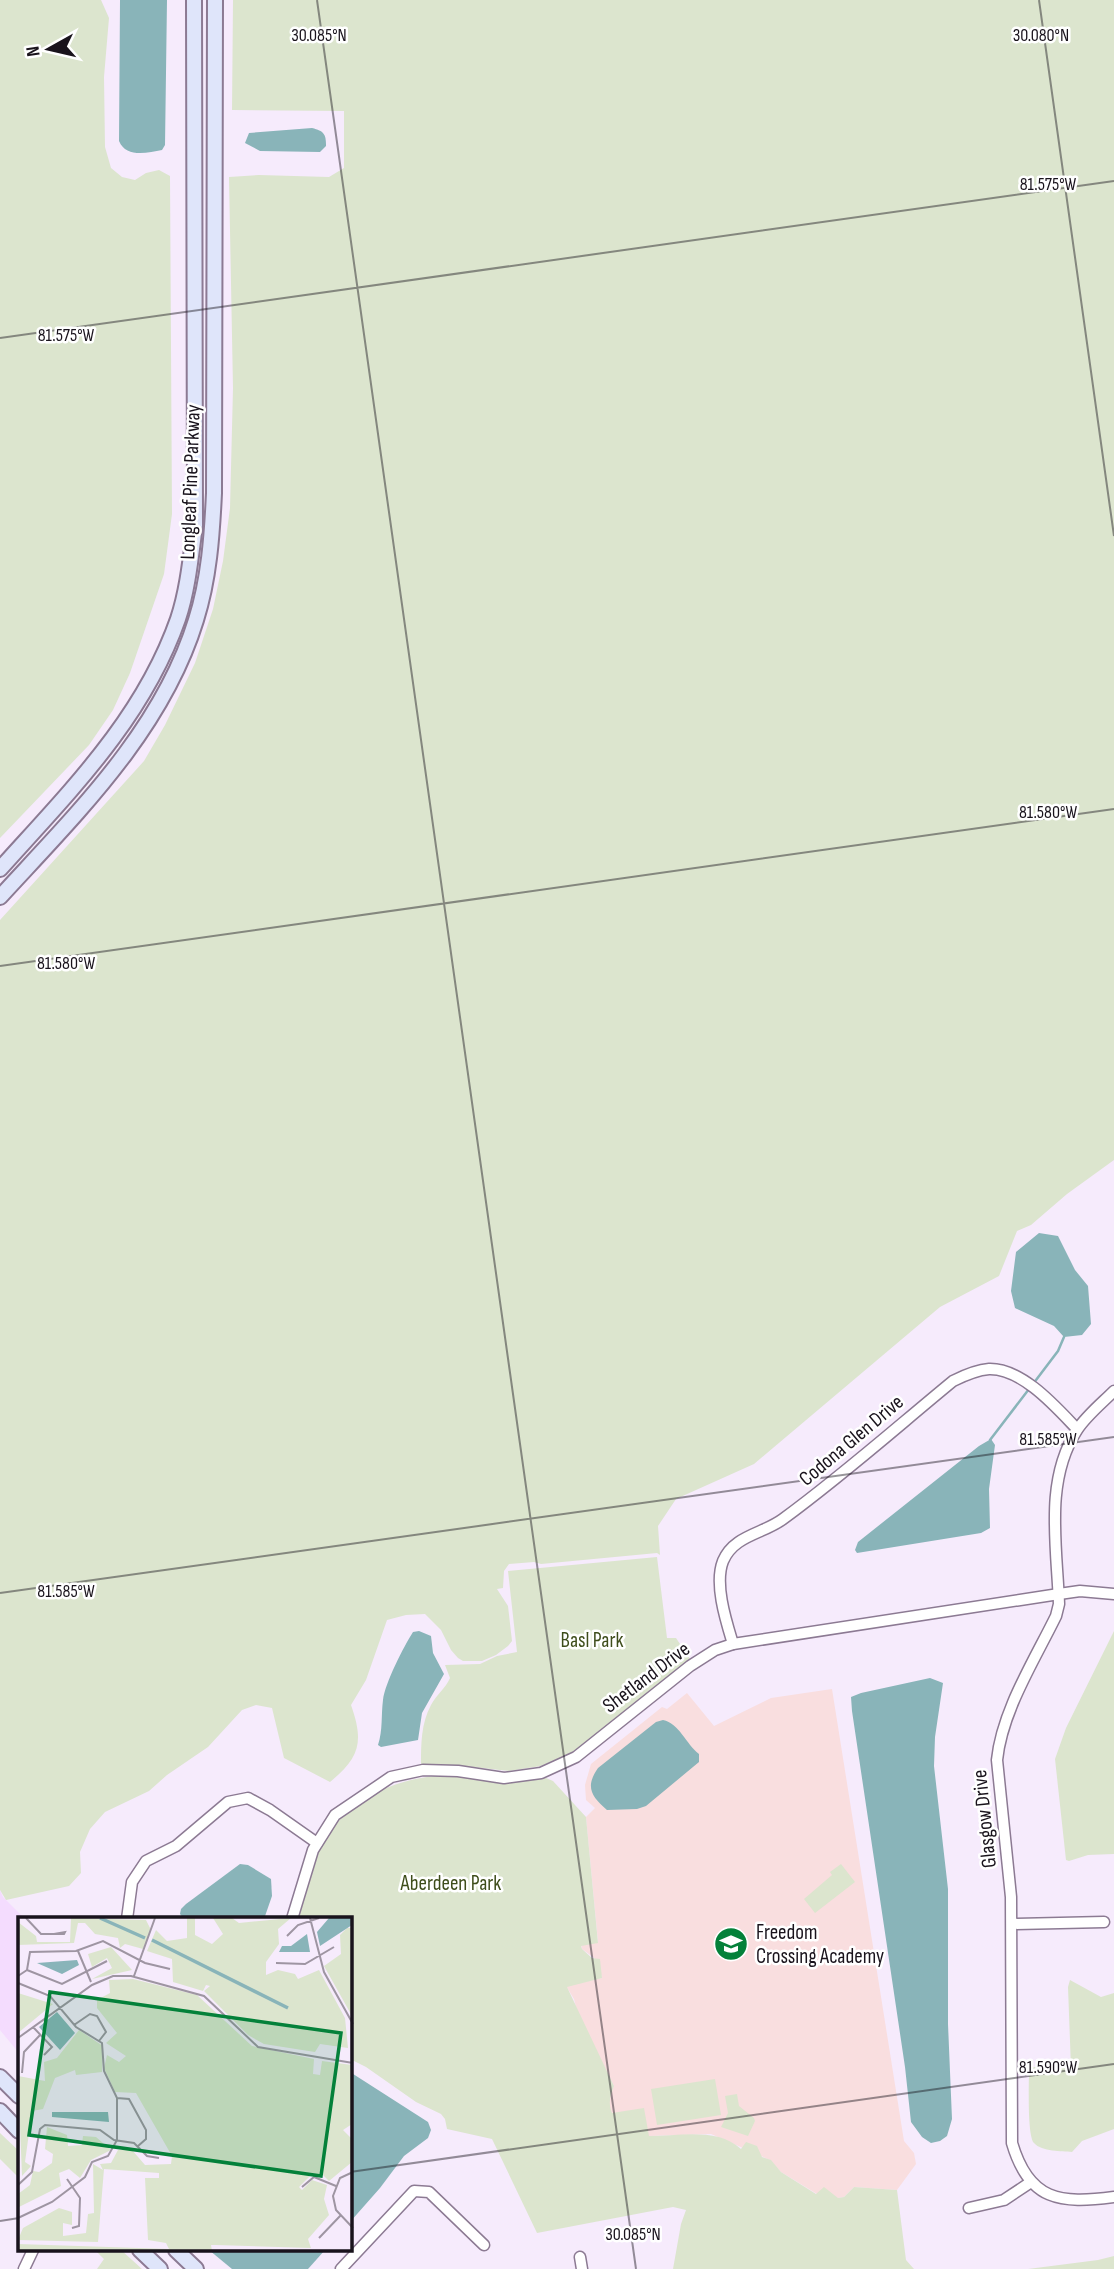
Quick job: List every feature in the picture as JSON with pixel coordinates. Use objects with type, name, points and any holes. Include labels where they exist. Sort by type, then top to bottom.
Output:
[{"type":"main road","name":"Longleaf Pine Parkway","points":[[0,869],[98,760],[144,694],[178,618],[195,525],[194,0]]},
{"type":"main road","name":"Longleaf Pine Parkway","points":[[0,897],[70,821],[144,731],[171,684],[197,620],[208,570],[214,493],[215,0]]},
{"type":"main road","points":[[0,2077],[18,2095]]},
{"type":"main road","points":[[0,2111],[18,2130]]},
{"type":"main road","points":[[142,2252],[160,2269]]},
{"type":"main road","points":[[178,2252],[195,2269]]},
{"type":"street","name":"Codona Glen Drive","points":[[733,1644],[724,1614],[721,1591],[722,1563],[731,1548],[750,1534],[776,1524],[814,1497],[953,1381],[971,1372],[991,1369],[1014,1374],[1055,1405],[1077,1429]]},
{"type":"street","name":"Glasgow Drive","points":[[1031,2182],[1018,2162],[1012,2143],[1012,1924],[997,1760],[999,1737],[1007,1714],[1056,1616],[1059,1594],[1055,1495],[1061,1464],[1077,1429],[1114,1391]]},
{"type":"street","name":"Shetland Drive","points":[[293,1917],[313,1850],[335,1815],[391,1777],[423,1770],[458,1771],[505,1778],[541,1773],[576,1757],[690,1666],[715,1650],[733,1644],[1080,1591],[1114,1594]]},
{"type":"street","points":[[127,1917],[132,1882],[146,1861],[176,1846],[228,1802],[248,1798],[317,1843]]},
{"type":"street","points":[[1012,1924],[1104,1922]]},
{"type":"street","points":[[969,2208],[1004,2200],[1031,2182],[1039,2189],[1059,2198],[1084,2201],[1114,2197]]},
{"type":"street","points":[[341,2269],[414,2191],[429,2192],[484,2245]]},
{"type":"street","points":[[24,2269],[32,2252]]},
{"type":"street","points":[[580,2257],[582,2269]]},
{"type":"shaded area","points":[[120,0],[167,0],[165,145],[162,150],[132,152],[119,141]]},
{"type":"shaded area","points":[[312,128],[325,136],[326,146],[320,152],[260,151],[245,143],[249,133]]},
{"type":"shaded area","points":[[1039,1233],[1058,1236],[1075,1270],[1088,1286],[1091,1324],[1082,1335],[1064,1337],[1054,1326],[1015,1308],[1011,1291],[1016,1252]]},
{"type":"shaded area","points":[[991,1439],[995,1445],[989,1489],[990,1528],[981,1533],[857,1553],[855,1550],[858,1542]]},
{"type":"shaded area","points":[[419,1631],[431,1636],[433,1653],[444,1674],[422,1713],[418,1740],[381,1747],[378,1745],[387,1684],[409,1638],[413,1632]]},
{"type":"shaded area","points":[[930,1678],[943,1683],[935,1737],[934,1766],[948,1889],[948,2024],[952,2119],[947,2136],[931,2143],[922,2137],[911,2122],[851,1697]]},
{"type":"shaded area","name":"Freedom Crossing Academy","points":[[832,1689],[904,2141],[914,2153],[916,2164],[897,2190],[854,2187],[844,2197],[838,2198],[817,2194],[781,2172],[770,2160],[711,2134],[649,2136],[612,2114],[609,2096],[614,2086],[566,1986],[602,1978],[597,1960],[582,1949],[581,1945],[598,1942],[586,1817],[595,1808],[586,1800],[585,1785],[591,1764],[662,1707],[667,1709],[687,1693],[714,1726],[771,1698]]},
{"type":"shaded area","points":[[663,1720],[678,1729],[699,1754],[699,1762],[646,1806],[607,1810],[592,1791],[592,1781],[598,1768],[656,1722]]},
{"type":"shaded area","points":[[240,1864],[248,1865],[271,1879],[272,1896],[265,1917],[182,1917],[181,1909]]},
{"type":"shaded area","points":[[0,1890],[3,1897],[23,1917],[18,1917],[18,2052],[0,2030]]},
{"type":"shaded area","points":[[352,2073],[428,2122],[431,2130],[428,2138],[404,2156],[352,2220]]},
{"type":"shaded area","points":[[211,2252],[323,2252],[308,2269],[232,2269]]},
{"type":"green space","points":[[0,0],[101,0],[109,18],[104,77],[105,147],[111,168],[122,177],[135,180],[146,173],[159,170],[170,176],[172,514],[164,574],[130,673],[113,710],[89,745],[0,838]]},
{"type":"green space","points":[[233,0],[1114,0],[1114,1160],[1067,1194],[1031,1225],[1017,1231],[999,1276],[940,1307],[754,1464],[676,1499],[658,1526],[660,1555],[657,1553],[541,1564],[509,1564],[504,1571],[503,1588],[497,1589],[508,1606],[512,1641],[496,1655],[482,1661],[463,1661],[458,1658],[441,1630],[425,1614],[387,1620],[366,1680],[351,1705],[357,1729],[357,1748],[348,1765],[330,1782],[284,1758],[272,1708],[256,1705],[242,1710],[208,1747],[149,1791],[105,1812],[90,1829],[80,1852],[81,1873],[69,1886],[6,1900],[0,1890],[0,920],[144,761],[195,663],[213,609],[230,508],[233,388],[229,177],[329,177],[344,168],[344,111],[232,110]]},
{"type":"green space","name":"Basl Park","points":[[657,1557],[667,1638],[676,1638],[690,1659],[573,1752],[541,1766],[509,1771],[455,1765],[421,1765],[425,1719],[433,1701],[450,1678],[445,1665],[480,1664],[497,1656],[517,1652],[508,1571]]},
{"type":"green space","points":[[1114,1631],[1114,1854],[1088,1855],[1069,1861],[1066,1860],[1055,1759],[1066,1728]]},
{"type":"green space","name":"Aberdeen Park","points":[[446,1775],[497,1782],[546,1778],[553,1781],[586,1817],[598,1943],[581,1946],[592,1958],[600,1959],[602,1978],[567,1987],[614,2086],[610,2099],[612,2113],[644,2108],[649,2136],[709,2135],[732,2142],[741,2149],[746,2142],[757,2146],[762,2157],[771,2160],[781,2172],[816,2194],[824,2187],[838,2198],[844,2197],[854,2187],[897,2190],[906,2260],[914,2269],[673,2269],[686,2210],[673,2207],[537,2233],[492,2139],[447,2129],[441,2114],[416,2102],[352,2060],[352,1917],[297,1917],[315,1857],[338,1822],[368,1797],[405,1781]]},
{"type":"green space","points":[[841,1864],[855,1882],[815,1913],[804,1899]]},
{"type":"green space","points":[[1070,1980],[1101,1997],[1114,1993],[1114,2129],[1082,2141],[1072,2152],[1047,2150],[1034,2143],[1030,2130],[1029,2096],[1029,2069],[1071,2068]]},
{"type":"green space","points":[[715,2079],[721,2115],[657,2125],[651,2089]]},
{"type":"green space","points":[[737,2094],[739,2106],[755,2121],[748,2136],[721,2127],[728,2113],[725,2096]]},
{"type":"green space","points":[[0,2133],[18,2150],[18,2177],[0,2159]]},
{"type":"green space","points":[[97,2252],[123,2252],[142,2269],[97,2269],[104,2259]]},
{"type":"green space","points":[[1114,2256],[1114,2269],[1028,2269],[1098,2260]]},
{"type":"waterway","points":[[1033,1384],[1058,1351],[1064,1337]]},
{"type":"waterway","points":[[990,1440],[1029,1389]]},
{"type":"place","name":"Freedom Crossing Academy","points":[[731,1944]]}]
